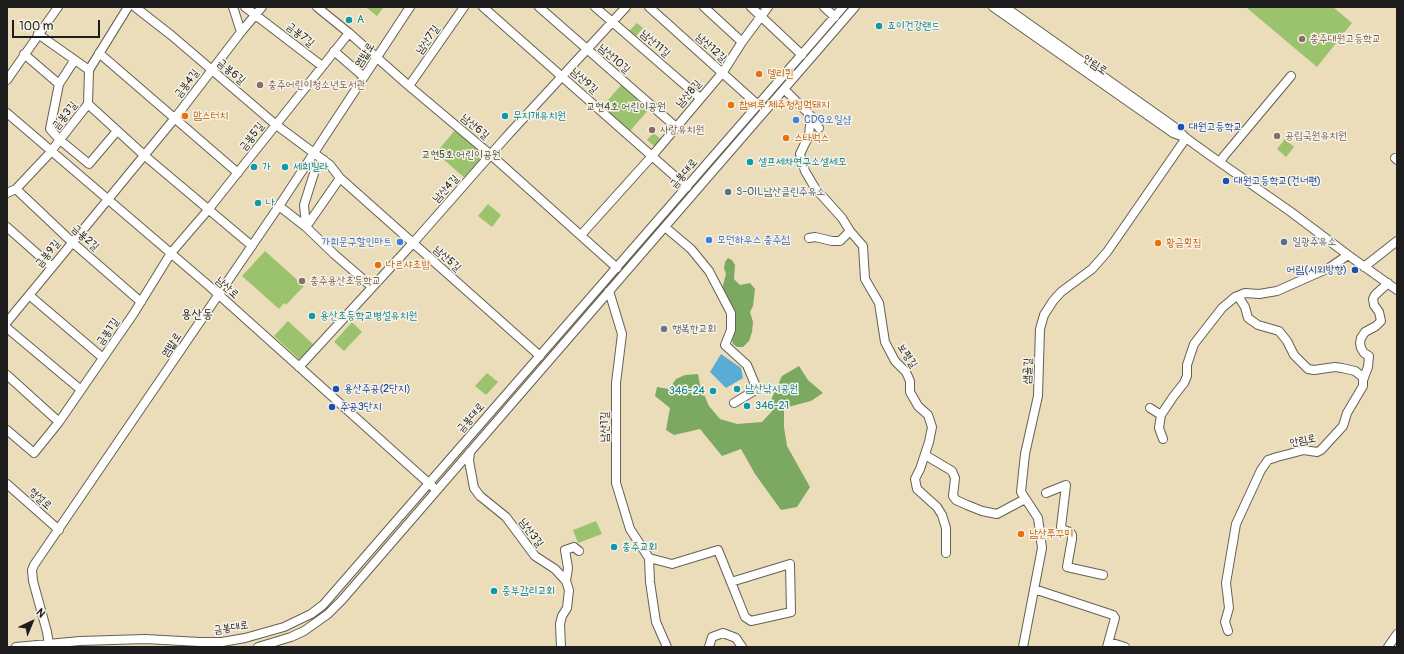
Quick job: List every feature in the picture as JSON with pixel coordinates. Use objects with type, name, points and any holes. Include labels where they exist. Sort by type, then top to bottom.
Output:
[{"type":"street","points":[[7,80],[58,7]]},
{"type":"street","points":[[38,34],[88,70],[128,7]]},
{"type":"street","name":"금봉6길","points":[[135,7],[276,124],[314,153]]},
{"type":"street","points":[[232,7],[241,32]]},
{"type":"street","name":"금봉7길","points":[[245,7],[322,66]]},
{"type":"street","name":"금봉4길","points":[[108,200],[175,118],[262,7]]},
{"type":"street","name":"남산6길","points":[[317,7],[491,155],[617,268]]},
{"type":"street","name":"남산7길","points":[[409,86],[464,7]]},
{"type":"street","name":"남산9길","points":[[483,7],[687,187]]},
{"type":"street","name":"남산10길","points":[[538,7],[676,126]]},
{"type":"street","name":"남산11길","points":[[595,7],[700,98]]},
{"type":"street","name":"남산4길","points":[[299,367],[626,7]]},
{"type":"street","name":"남산12길","points":[[649,7],[758,105]]},
{"type":"street","points":[[704,7],[742,42]]},
{"type":"street","points":[[751,7],[802,55]]},
{"type":"street","name":"남산8길","points":[[580,235],[652,156],[722,72],[768,7]]},
{"type":"street","points":[[824,7],[835,17]]},
{"type":"street","name":"금봉대로","points":[[16,647],[145,639],[222,642],[245,638],[284,627],[311,614],[323,605],[843,7]]},
{"type":"street","name":"금봉대로","points":[[258,647],[292,637],[304,631],[328,614],[369,570],[436,490],[855,7]]},
{"type":"street","name":"안림로","points":[[993,7],[1173,133],[1186,138]]},
{"type":"street","name":"안림로","points":[[1005,7],[1176,128],[1186,138],[1291,212],[1397,290]]},
{"type":"street","name":"염밭로","points":[[49,645],[47,632],[33,581],[32,570],[36,562],[279,206],[409,8]]},
{"type":"street","name":"금봉5길","points":[[171,253],[238,173],[349,33]]},
{"type":"street","points":[[334,51],[364,77]]},
{"type":"street","points":[[99,53],[238,173]]},
{"type":"street","points":[[24,54],[59,84]]},
{"type":"street","points":[[74,61],[59,84],[50,129],[60,140],[89,164],[117,131]]},
{"type":"street","name":"금봉3길","points":[[51,151],[88,104],[88,70]]},
{"type":"street","points":[[1220,162],[1291,76]]},
{"type":"street","points":[[784,88],[811,116],[819,128]]},
{"type":"street","points":[[88,104],[144,156],[252,246]]},
{"type":"street","name":"남산로","points":[[7,112],[219,295],[436,490]]},
{"type":"street","name":"보평길","points":[[811,116],[809,135],[800,154],[805,171],[815,188],[842,218],[850,231],[863,246],[865,279],[879,303],[885,342],[895,360],[906,372],[910,381],[910,392],[918,406],[928,415],[932,427],[925,455],[915,479],[917,488],[937,507],[942,515],[946,528],[946,553]]},
{"type":"street","name":"샘골길","points":[[1023,647],[1042,548],[1038,518],[1021,492],[1026,454],[1038,396],[1040,329],[1044,315],[1061,292],[1092,268],[1107,252],[1186,138]]},
{"type":"street","points":[[7,193],[16,189],[51,151]]},
{"type":"street","name":"남산5길","points":[[314,153],[330,165],[340,178],[540,356]]},
{"type":"street","points":[[306,227],[304,206],[316,167],[324,160]]},
{"type":"street","points":[[306,227],[340,178]]},
{"type":"street","name":"금봉2길","points":[[16,189],[72,242],[141,302]]},
{"type":"street","name":"금봉9길","points":[[7,322],[108,200]]},
{"type":"street","points":[[279,206],[306,227],[372,287]]},
{"type":"street","points":[[664,226],[690,250],[709,271],[731,313],[731,330],[725,345],[748,365],[757,389],[734,403]]},
{"type":"street","points":[[7,227],[52,267]]},
{"type":"street","points":[[809,238],[816,237],[832,241],[840,241],[850,231]]},
{"type":"street","points":[[1364,267],[1397,242]]},
{"type":"street","name":"금봉1길","points":[[7,430],[34,453],[58,422],[103,358],[141,302],[171,253]]},
{"type":"street","points":[[1163,439],[1159,428],[1161,414],[1178,389],[1184,383],[1187,376],[1187,365],[1194,344],[1229,301],[1245,293],[1259,294],[1277,291],[1329,268],[1348,255]]},
{"type":"street","name":"안림로","points":[[1228,631],[1225,622],[1229,608],[1226,584],[1236,524],[1261,470],[1268,460],[1304,450],[1317,452],[1321,450],[1343,426],[1347,413],[1363,386],[1369,359],[1369,356],[1364,353],[1361,348],[1361,338],[1365,332],[1376,326],[1381,321],[1373,299],[1375,295],[1388,283]]},
{"type":"street","name":"남산1길","points":[[609,291],[622,334],[616,383],[616,483],[630,529],[649,558]]},
{"type":"street","points":[[29,295],[103,358]]},
{"type":"street","points":[[1238,296],[1245,307],[1248,318],[1258,325],[1279,331],[1287,341],[1294,355],[1308,369],[1314,370],[1335,367],[1342,368],[1355,371],[1364,378]]},
{"type":"street","points":[[7,328],[81,390]]},
{"type":"street","points":[[7,375],[58,422]]},
{"type":"street","points":[[1150,408],[1161,414]]},
{"type":"street","name":"남산3길","points":[[470,452],[469,461],[474,488],[480,496],[506,517],[534,556],[555,569],[566,581]]},
{"type":"street","points":[[925,455],[952,471],[955,478],[952,496],[956,500],[966,505],[982,511],[997,514],[1025,499]]},
{"type":"street","name":"형설로","points":[[7,484],[59,530]]},
{"type":"street","points":[[1046,493],[1066,485],[1061,527],[1072,535],[1067,567],[1103,575]]},
{"type":"street","points":[[561,647],[560,624],[562,616],[567,608],[569,590],[566,581],[568,568],[565,550],[574,546],[579,551]]},
{"type":"street","points":[[667,647],[656,622],[650,582],[649,558],[672,564],[718,550],[745,617],[752,621],[791,612],[790,564],[731,582]]},
{"type":"street","points":[[1034,589],[1113,615],[1115,618],[1108,645],[1125,647]]},
{"type":"street","points":[[709,647],[712,637],[723,633],[736,638],[742,647]]},
{"type":"street","points":[[1388,647],[1397,634]]},
{"type":"green space","points":[[366,7],[384,7],[377,16]]},
{"type":"green space","points":[[1333,7],[1352,23],[1317,67],[1247,8]]},
{"type":"green space","points":[[637,23],[643,28],[635,37],[629,31]]},
{"type":"green space","name":"교현4호 어린이공원","points":[[622,84],[650,108],[630,131],[602,107]]},
{"type":"green space","name":"교현5호 어린이공원","points":[[455,130],[485,156],[466,179],[436,153]]},
{"type":"green space","points":[[653,133],[661,139],[654,146],[647,140]]},
{"type":"green space","points":[[1285,139],[1294,147],[1286,157],[1277,149]]},
{"type":"green space","points":[[488,204],[501,215],[492,227],[478,216]]},
{"type":"green space","points":[[265,251],[304,286],[286,305],[284,303],[279,309],[242,276]]},
{"type":"green space","points":[[728,258],[732,260],[735,265],[734,279],[740,285],[750,283],[755,289],[753,306],[750,312],[753,322],[752,332],[749,341],[743,347],[737,347],[733,344],[731,337],[734,319],[732,307],[722,289],[726,274],[724,268],[725,262]]},
{"type":"green space","points":[[288,321],[314,345],[302,358],[299,359],[274,336]]},
{"type":"green space","points":[[352,322],[362,332],[344,351],[334,342]]},
{"type":"green space","points":[[799,366],[808,380],[823,393],[811,401],[784,408],[784,427],[787,446],[810,487],[797,507],[781,510],[755,474],[741,449],[722,456],[700,429],[674,435],[666,430],[670,408],[655,396],[657,387],[669,389],[676,379],[685,375],[698,374],[700,385],[709,406],[720,419],[737,424],[762,422],[773,410],[771,400],[782,376]]},
{"type":"green space","points":[[487,373],[498,382],[486,395],[475,386]]},
{"type":"green space","points":[[596,521],[602,534],[578,543],[573,530]]},
{"type":"water","name":"남산낚시공원","points":[[721,354],[741,368],[743,378],[726,388],[710,372]]},
{"type":"place","name":"A","points":[[349,20]]},
{"type":"place","name":"죠이건강랜드","points":[[879,26]]},
{"type":"place","name":"충주대원고등학교","points":[[1302,39]]},
{"type":"place","name":"델리퀸","points":[[759,74]]},
{"type":"place","name":"충주어린이청소년도서관","points":[[260,85]]},
{"type":"place","name":"참벼루 제주청정먹돼지","points":[[731,105]]},
{"type":"place","name":"맘스터치","points":[[185,116]]},
{"type":"place","name":"무지개유치원","points":[[505,116]]},
{"type":"place","name":"CDG오일샵","points":[[796,120]]},
{"type":"place","name":"대원고등학교","points":[[1181,127]]},
{"type":"place","name":"사랑유치원","points":[[652,130]]},
{"type":"place","name":"공립국원유치원","points":[[1277,136]]},
{"type":"place","name":"스타벅스","points":[[786,138]]},
{"type":"place","name":"셀프세차연구소셀세모","points":[[750,162]]},
{"type":"place","name":"가","points":[[254,167]]},
{"type":"place","name":"세희빌라","points":[[285,167]]},
{"type":"place","name":"대원고등학교(건너편)","points":[[1226,181]]},
{"type":"place","name":"S-OIL남산클린주유소","points":[[728,192]]},
{"type":"place","name":"나","points":[[258,203]]},
{"type":"place","name":"모던하우스 충주점","points":[[709,240]]},
{"type":"place","name":"가희문구할인마트","points":[[400,242]]},
{"type":"place","name":"일광주유소","points":[[1284,242]]},
{"type":"place","name":"황금횟집","points":[[1158,243]]},
{"type":"place","name":"나르샤초밥","points":[[378,265]]},
{"type":"place","name":"어림(시외방향)","points":[[1355,270]]},
{"type":"place","name":"충주용산초등학교","points":[[302,281]]},
{"type":"place","name":"용산초등학교병설유치원","points":[[312,316]]},
{"type":"place","name":"행복한교회","points":[[664,329]]},
{"type":"place","name":"용산주공(2단지)","points":[[336,389]]},
{"type":"place","name":"남산낚시공원","points":[[737,389]]},
{"type":"place","name":"346-24","points":[[713,391]]},
{"type":"place","name":"346-21","points":[[747,406]]},
{"type":"place","name":"주공3단지","points":[[332,407]]},
{"type":"place","name":"남산쭈꾸미","points":[[1021,534]]},
{"type":"place","name":"충주교회","points":[[614,547]]},
{"type":"place","name":"중부감리교회","points":[[494,591]]},
{"type":"district","name":"용산동","points":[[197,315]]}]
